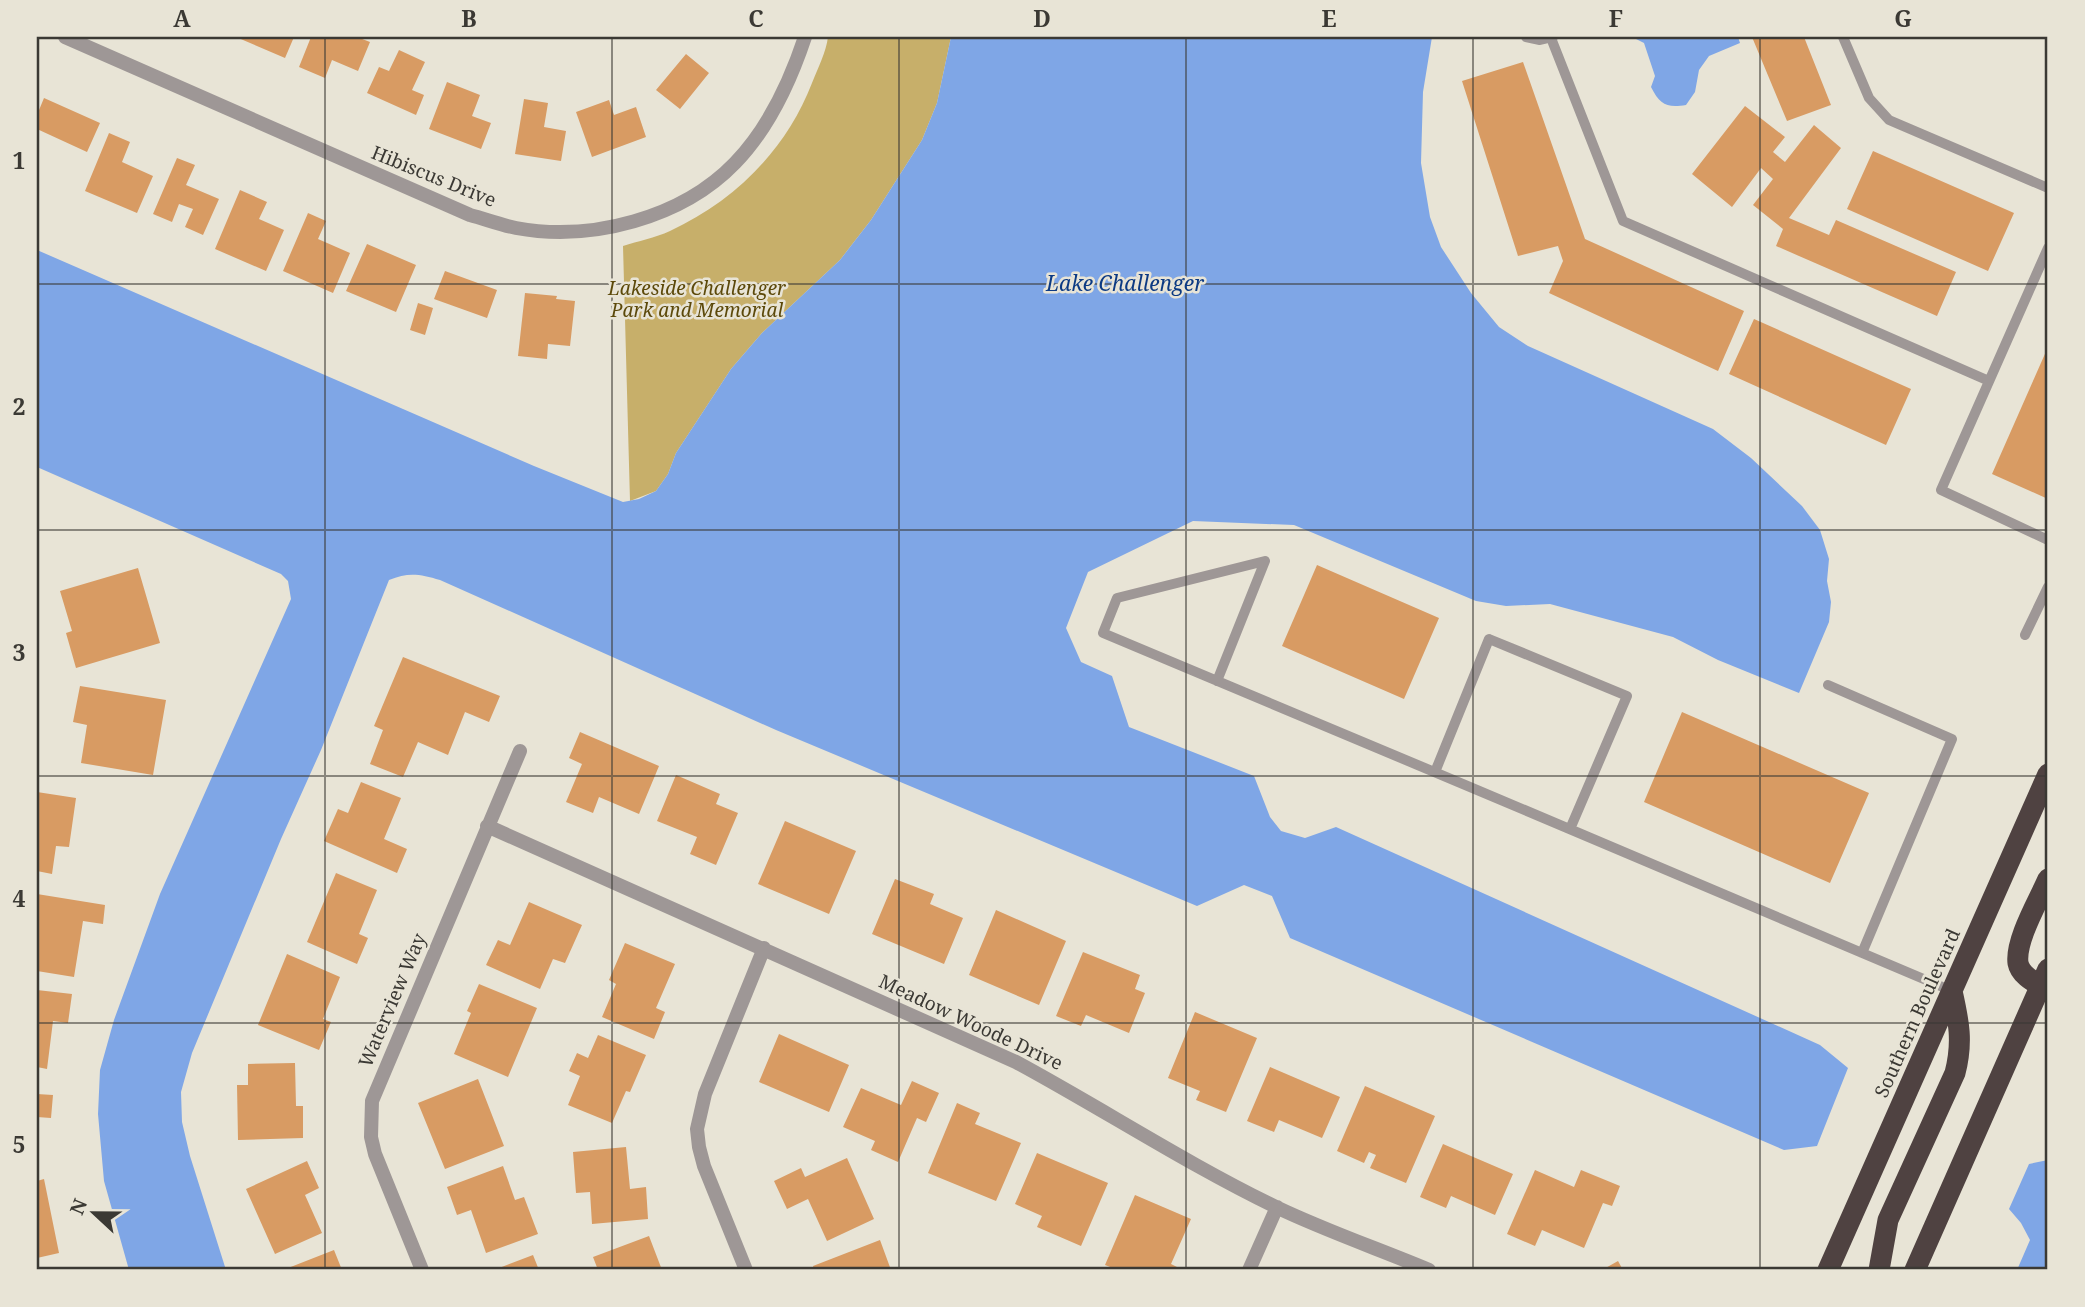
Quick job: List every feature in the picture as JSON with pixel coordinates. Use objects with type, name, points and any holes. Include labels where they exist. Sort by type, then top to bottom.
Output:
[{"type":"highway","name":"Southern Boulevard","points":[[1828,1270],[2048,774]]},
{"type":"highway","points":[[1915,1270],[2044,978],[2026,978],[2018,964],[2021,941],[2048,879]]},
{"type":"highway","points":[[1879,1270],[1888,1220],[1955,1073],[1961,1050],[1960,1026],[1952,990]]},
{"type":"street","name":"Hibiscus Drive","points":[[65,37],[470,215],[517,228],[568,232],[619,225],[669,208],[701,190],[735,163],[777,105],[794,71],[805,37]]},
{"type":"street","name":"Waterview Way","points":[[422,1270],[375,1154],[371,1137],[372,1101],[520,751]]},
{"type":"street","name":"Meadow Woode Drive","points":[[487,826],[1016,1062],[1277,1207],[1429,1270]]},
{"type":"street","points":[[746,1270],[704,1166],[697,1129],[705,1094],[764,948]]},
{"type":"street","points":[[1249,1270],[1277,1207]]},
{"type":"lane","points":[[1527,37],[1540,40],[1552,37],[1623,221],[1989,381]]},
{"type":"lane","points":[[1843,37],[1869,98],[1889,120],[2048,188]]},
{"type":"lane","points":[[2048,248],[1941,489],[2048,540]]},
{"type":"lane","points":[[1217,681],[1265,561],[1117,598],[1103,633],[1570,830],[1952,990]]},
{"type":"lane","points":[[2025,635],[2048,587]]},
{"type":"lane","points":[[1435,772],[1489,639],[1628,696],[1570,830]]},
{"type":"lane","points":[[1828,685],[1952,739],[1863,953]]},
{"type":"green space","name":"Lakeside Challenger Park and Memorial","points":[[828,37],[951,37],[937,103],[922,140],[871,220],[840,260],[762,333],[731,369],[676,453],[668,474],[656,491],[630,501],[623,246],[664,233],[694,219],[737,189],[756,171],[788,130],[801,107],[822,60]]},
{"type":"water","name":"Lake Challenger","points":[[951,37],[1432,37],[1423,92],[1421,163],[1430,217],[1441,247],[1471,293],[1499,327],[1528,346],[1713,429],[1751,458],[1802,506],[1820,530],[1829,559],[1827,581],[1831,602],[1829,622],[1799,693],[1718,660],[1673,637],[1550,604],[1506,606],[1476,601],[1294,525],[1193,521],[1088,572],[1066,628],[1081,662],[1112,676],[1129,727],[1254,776],[1270,817],[1281,831],[1305,838],[1336,827],[1820,1045],[1848,1068],[1817,1146],[1784,1150],[1290,938],[1272,896],[1244,885],[1197,906],[776,730],[440,580],[408,575],[389,580],[321,750],[192,1053],[181,1092],[182,1122],[190,1156],[226,1270],[129,1270],[104,1181],[98,1114],[100,1070],[114,1020],[160,894],[291,599],[288,581],[281,574],[37,467],[37,250],[534,466],[623,502],[639,499],[656,491],[668,474],[676,453],[731,369],[762,333],[840,260],[871,220],[922,140],[937,103]]},
{"type":"water","points":[[1632,37],[1738,37],[1740,43],[1709,56],[1699,70],[1695,92],[1686,105],[1674,106],[1665,104],[1654,93],[1651,87],[1655,76],[1644,43]]},
{"type":"water","points":[[2048,1160],[2048,1270],[2017,1270],[2030,1240],[2009,1209],[2029,1164]]},
{"type":"building","points":[[236,37],[294,37],[285,58]]},
{"type":"building","points":[[311,37],[357,37],[370,42],[358,71],[332,60],[325,78],[299,67]]},
{"type":"building","points":[[1752,37],[1804,37],[1831,105],[1787,121]]},
{"type":"building","points":[[399,50],[425,62],[412,90],[424,95],[416,115],[367,93],[379,67],[389,71]]},
{"type":"building","points":[[686,54],[709,73],[680,109],[656,90]]},
{"type":"building","points":[[1523,62],[1585,239],[1744,311],[1718,371],[1549,293],[1563,261],[1558,246],[1518,256],[1462,81]]},
{"type":"building","points":[[447,82],[480,95],[472,116],[491,123],[481,149],[429,129]]},
{"type":"building","points":[[44,98],[100,123],[87,152],[37,129],[37,115]]},
{"type":"building","points":[[524,99],[548,103],[544,127],[566,131],[561,161],[515,154]]},
{"type":"building","points":[[609,100],[614,115],[636,107],[646,137],[592,157],[576,112]]},
{"type":"building","points":[[1745,106],[1785,137],[1773,152],[1785,162],[1814,125],[1841,148],[1789,218],[1829,235],[1836,220],[1956,272],[1937,316],[1776,246],[1783,229],[1753,205],[1773,179],[1761,168],[1732,207],[1692,174]]},
{"type":"building","points":[[109,133],[130,142],[122,162],[153,176],[137,213],[85,191]]},
{"type":"building","points":[[1873,151],[2014,213],[1988,271],[1847,209]]},
{"type":"building","points":[[177,158],[195,165],[186,185],[219,199],[203,235],[185,227],[193,209],[179,204],[172,222],[153,214]]},
{"type":"building","points":[[240,190],[267,202],[259,219],[284,230],[266,271],[215,249]]},
{"type":"building","points":[[308,213],[326,221],[318,239],[350,253],[333,293],[283,271]]},
{"type":"building","points":[[367,244],[416,265],[396,312],[346,291]]},
{"type":"building","points":[[445,271],[497,290],[487,318],[434,299]]},
{"type":"building","points":[[525,293],[575,301],[570,346],[548,344],[547,359],[518,356]]},
{"type":"building","points":[[418,303],[433,308],[425,335],[410,330]]},
{"type":"building","points":[[1754,319],[1911,389],[1886,445],[1729,374]]},
{"type":"building","points":[[2048,347],[2048,499],[1992,474]]},
{"type":"building","points":[[1317,565],[1439,618],[1404,699],[1282,646]]},
{"type":"building","points":[[138,568],[160,643],[76,668],[66,633],[72,631],[60,591]]},
{"type":"building","points":[[403,657],[500,696],[489,722],[465,712],[448,755],[418,742],[403,777],[370,764],[383,730],[374,726]]},
{"type":"building","points":[[80,686],[166,700],[153,775],[81,763],[87,725],[73,722]]},
{"type":"building","points":[[1682,712],[1869,793],[1830,883],[1644,802]]},
{"type":"building","points":[[580,732],[659,766],[639,814],[599,797],[593,813],[566,802],[582,764],[569,758]]},
{"type":"building","points":[[676,775],[720,794],[716,804],[738,813],[716,865],[690,854],[697,837],[657,821]]},
{"type":"building","points":[[361,782],[401,798],[384,839],[407,849],[397,873],[324,841],[338,809],[348,813]]},
{"type":"building","points":[[37,792],[76,798],[69,847],[56,846],[52,874],[37,871]]},
{"type":"building","points":[[785,821],[856,851],[829,914],[758,884]]},
{"type":"building","points":[[336,873],[377,890],[359,934],[368,938],[357,964],[307,942]]},
{"type":"building","points":[[895,879],[934,894],[930,904],[963,918],[944,964],[872,934]]},
{"type":"building","points":[[37,894],[105,905],[103,924],[83,921],[74,977],[37,971]]},
{"type":"building","points":[[529,902],[582,925],[565,963],[553,959],[540,989],[486,965],[498,940],[510,945]]},
{"type":"building","points":[[996,910],[1066,941],[1039,1005],[969,975]]},
{"type":"building","points":[[625,943],[675,964],[656,1008],[665,1012],[654,1039],[602,1017],[616,984],[609,980]]},
{"type":"building","points":[[1083,952],[1140,975],[1135,989],[1145,993],[1129,1033],[1086,1015],[1081,1026],[1056,1016]]},
{"type":"building","points":[[287,954],[340,977],[323,1019],[331,1022],[319,1050],[258,1025]]},
{"type":"building","points":[[479,984],[537,1008],[508,1077],[454,1054],[471,1013],[467,1011]]},
{"type":"building","points":[[37,990],[72,994],[68,1023],[53,1021],[47,1069],[37,1067]]},
{"type":"building","points":[[1195,1012],[1257,1038],[1226,1112],[1196,1100],[1200,1091],[1168,1078]]},
{"type":"building","points":[[779,1034],[849,1065],[829,1112],[759,1082]]},
{"type":"building","points":[[598,1035],[646,1055],[630,1092],[626,1091],[612,1123],[568,1105],[580,1076],[569,1071],[577,1053],[588,1058]]},
{"type":"building","points":[[295,1063],[296,1106],[303,1106],[303,1138],[238,1140],[237,1085],[248,1085],[248,1064]]},
{"type":"building","points":[[1270,1067],[1340,1097],[1322,1138],[1279,1120],[1274,1132],[1247,1121]]},
{"type":"building","points":[[478,1079],[504,1146],[445,1169],[418,1103]]},
{"type":"building","points":[[912,1081],[939,1093],[926,1122],[917,1118],[898,1162],[871,1150],[875,1141],[843,1127],[861,1088],[901,1105]]},
{"type":"building","points":[[1365,1086],[1435,1116],[1406,1183],[1370,1168],[1376,1155],[1369,1152],[1364,1163],[1337,1151]]},
{"type":"building","points":[[37,1094],[53,1095],[51,1118],[37,1117]]},
{"type":"building","points":[[957,1103],[980,1113],[975,1124],[1021,1143],[996,1201],[928,1173]]},
{"type":"building","points":[[1443,1144],[1513,1174],[1495,1215],[1451,1196],[1446,1208],[1420,1197]]},
{"type":"building","points":[[626,1147],[630,1189],[646,1187],[648,1219],[592,1224],[590,1192],[576,1193],[573,1152]]},
{"type":"building","points":[[1037,1153],[1108,1183],[1081,1246],[1037,1227],[1042,1216],[1015,1204]]},
{"type":"building","points":[[847,1158],[874,1219],[827,1241],[808,1199],[787,1209],[774,1181],[801,1168],[805,1177]]},
{"type":"building","points":[[307,1161],[319,1188],[305,1195],[322,1233],[275,1254],[246,1189]]},
{"type":"building","points":[[503,1166],[515,1200],[524,1197],[538,1234],[486,1253],[471,1210],[457,1215],[447,1187]]},
{"type":"building","points":[[1535,1170],[1574,1187],[1581,1170],[1620,1186],[1612,1206],[1603,1203],[1584,1248],[1542,1230],[1535,1246],[1507,1234]]},
{"type":"building","points":[[44,1179],[59,1253],[37,1258],[37,1181]]},
{"type":"building","points":[[1135,1195],[1191,1219],[1171,1264],[1179,1268],[1178,1270],[1118,1270],[1105,1265]]},
{"type":"building","points":[[649,1236],[662,1270],[598,1270],[593,1257]]},
{"type":"building","points":[[880,1240],[891,1270],[814,1270],[813,1266]]},
{"type":"building","points":[[334,1250],[342,1270],[283,1270]]},
{"type":"building","points":[[533,1255],[539,1270],[494,1270]]},
{"type":"building","points":[[1618,1261],[1623,1270],[1602,1270]]}]
